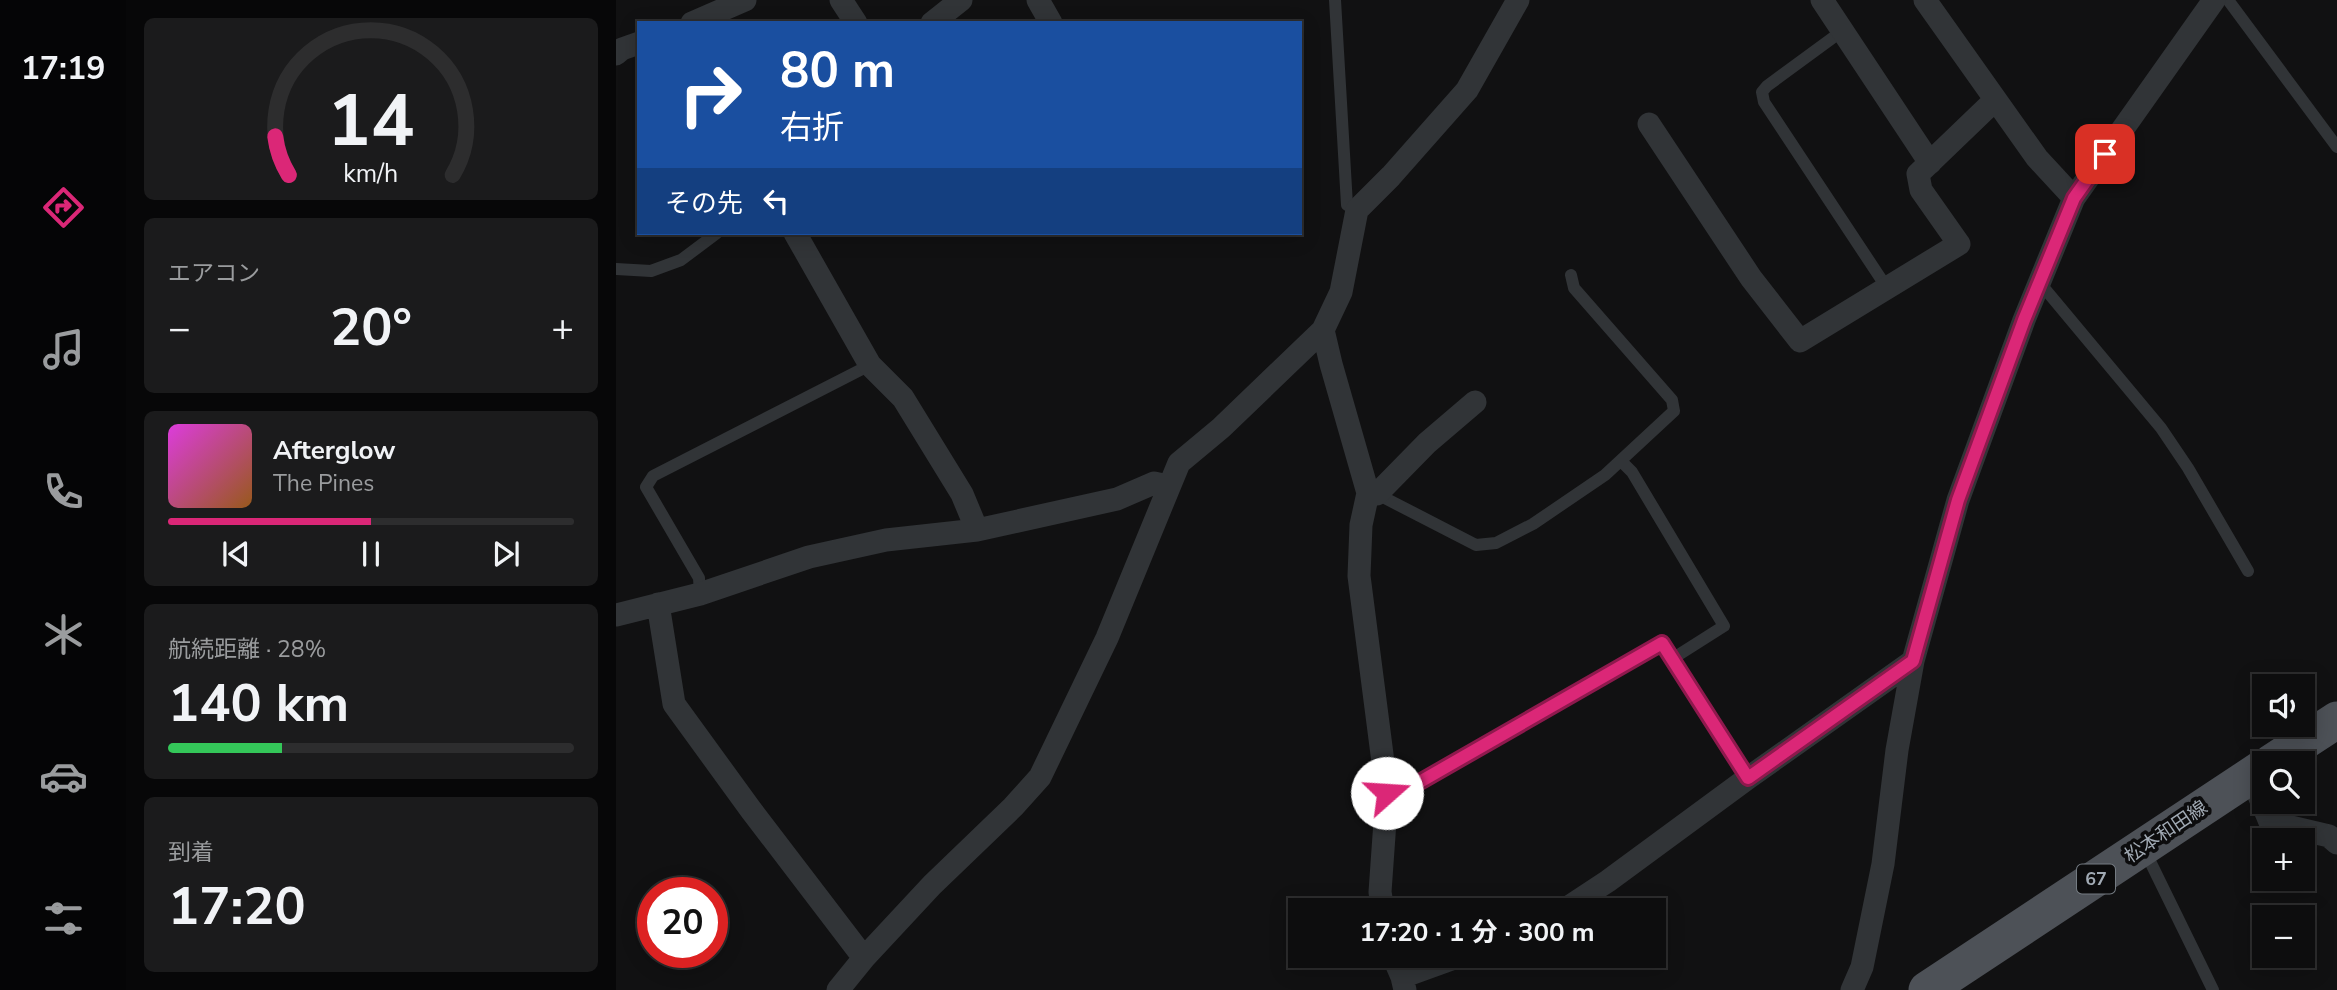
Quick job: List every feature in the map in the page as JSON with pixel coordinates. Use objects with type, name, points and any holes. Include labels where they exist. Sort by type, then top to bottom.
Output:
[{"type":"main road","name":"松本和田線","points":[[2290,751],[2337,720]]},
{"type":"main road","name":"松本和田線","points":[[1927,990],[2252,776]]},
{"type":"street","points":[[697,21],[745,0]]},
{"type":"street","points":[[841,0],[855,21]]},
{"type":"street","points":[[935,21],[961,0]]},
{"type":"street","points":[[1038,0],[1050,21]]},
{"type":"street","points":[[838,990],[932,885],[1013,807],[1040,777],[1107,638],[1179,463],[1221,428],[1323,330],[1340,292],[1357,209],[1391,176],[1467,90],[1518,0]]},
{"type":"street","points":[[1822,0],[1930,163]]},
{"type":"street","points":[[1925,0],[2037,158],[2074,198]]},
{"type":"street","points":[[1852,990],[1862,967],[1883,864],[1897,750],[1913,661],[1958,500],[2039,283],[2074,198],[2214,0]]},
{"type":"street","points":[[616,54],[637,44]]},
{"type":"street","points":[[1649,124],[1751,278],[1800,341],[1959,244],[1921,190],[1919,174],[1995,100]]},
{"type":"street","points":[[796,235],[870,365],[902,398],[962,495],[976,530]]},
{"type":"street","points":[[1323,330],[1331,364],[1372,493]]},
{"type":"street","points":[[1381,898],[1387,793],[1359,576],[1361,525],[1372,493],[1475,402]]},
{"type":"street","points":[[616,615],[700,594],[822,554],[886,540],[976,530],[1118,499],[1154,483],[1168,486]]},
{"type":"street","points":[[658,604],[674,704],[864,958]]},
{"type":"street","points":[[1582,898],[1913,661]]},
{"type":"street","points":[[2269,814],[2270,822],[2329,836],[2337,843]]},
{"type":"street","points":[[1403,984],[1436,968]]},
{"type":"lane","points":[[1335,0],[1347,205],[1357,209]]},
{"type":"lane","points":[[2228,0],[2337,147]]},
{"type":"lane","points":[[1842,31],[1762,92],[1764,102],[1887,288]]},
{"type":"lane","points":[[616,269],[651,271],[661,268],[681,260],[714,235]]},
{"type":"lane","points":[[1372,493],[1476,545],[1496,542],[1534,524],[1605,475],[1674,411],[1672,400],[1574,288],[1572,275]]},
{"type":"lane","points":[[2039,283],[2161,428],[2188,468],[2248,571]]},
{"type":"lane","points":[[700,594],[699,578],[646,487],[653,476],[870,365]]},
{"type":"lane","points":[[1620,461],[1632,472],[1724,626],[1672,659]]},
{"type":"lane","points":[[1387,793],[1404,791],[1662,643],[1748,778]]},
{"type":"lane","points":[[2143,848],[2213,990]]},
{"type":"route","points":[[1387,793],[1404,791],[1662,643],[1748,778],[1913,661],[1958,500],[2024,320],[2074,198],[2105,154]]}]
